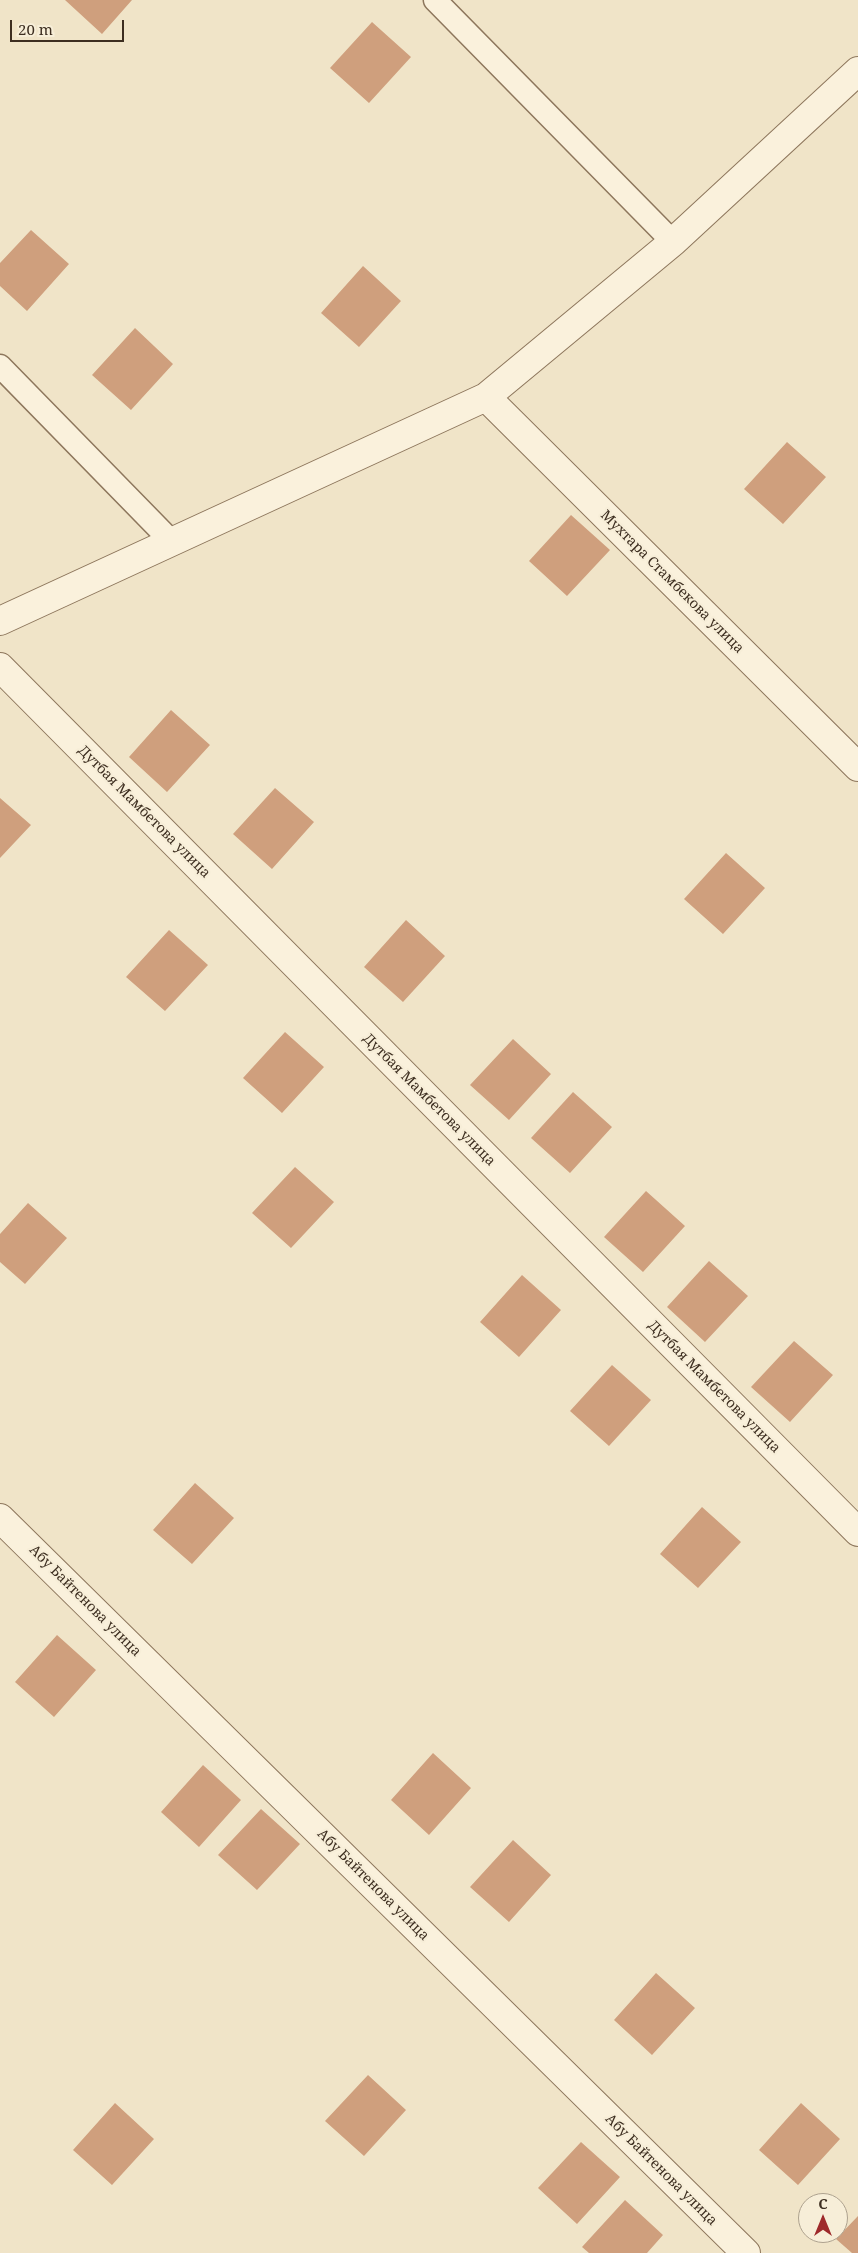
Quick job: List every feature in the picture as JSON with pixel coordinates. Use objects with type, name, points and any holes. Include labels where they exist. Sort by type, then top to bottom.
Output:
[{"type":"street","points":[[0,621],[486,397],[673,242],[858,71]]},
{"type":"street","name":"Мухтара Стамбекова улица","points":[[486,397],[858,767]]},
{"type":"street","name":"Дутбая Мамбетова улица","points":[[0,667],[858,1532]]},
{"type":"street","name":"Абу Байтенова улица","points":[[0,1518],[746,2253]]},
{"type":"lane","points":[[435,0],[673,242]]},
{"type":"lane","points":[[0,366],[172,542]]},
{"type":"building","points":[[65,0],[132,0],[102,34]]},
{"type":"building","points":[[372,22],[411,57],[369,103],[330,68]]},
{"type":"building","points":[[31,230],[69,264],[27,311],[0,286],[0,263]]},
{"type":"building","points":[[363,266],[401,301],[359,347],[321,313]]},
{"type":"building","points":[[135,328],[173,364],[131,410],[92,375]]},
{"type":"building","points":[[787,442],[826,477],[783,524],[744,489]]},
{"type":"building","points":[[571,515],[610,550],[567,596],[529,561]]},
{"type":"building","points":[[171,710],[210,745],[167,792],[129,757]]},
{"type":"building","points":[[275,788],[314,822],[272,869],[233,834]]},
{"type":"building","points":[[0,798],[31,825],[0,858]]},
{"type":"building","points":[[726,853],[765,888],[723,934],[684,899]]},
{"type":"building","points":[[406,920],[445,956],[403,1002],[364,967]]},
{"type":"building","points":[[169,930],[208,965],[165,1011],[126,977]]},
{"type":"building","points":[[285,1032],[324,1067],[282,1113],[243,1078]]},
{"type":"building","points":[[513,1039],[551,1074],[509,1120],[470,1085]]},
{"type":"building","points":[[573,1092],[612,1127],[570,1173],[531,1138]]},
{"type":"building","points":[[295,1167],[334,1202],[291,1248],[252,1213]]},
{"type":"building","points":[[646,1191],[685,1226],[643,1272],[604,1237]]},
{"type":"building","points":[[28,1203],[67,1238],[25,1284],[0,1262],[0,1234]]},
{"type":"building","points":[[709,1261],[748,1296],[705,1342],[667,1307]]},
{"type":"building","points":[[522,1275],[561,1310],[519,1357],[480,1322]]},
{"type":"building","points":[[794,1341],[833,1375],[790,1422],[751,1387]]},
{"type":"building","points":[[612,1365],[651,1400],[609,1446],[570,1411]]},
{"type":"building","points":[[195,1483],[234,1518],[192,1564],[153,1530]]},
{"type":"building","points":[[702,1507],[741,1542],[698,1588],[660,1554]]},
{"type":"building","points":[[57,1635],[96,1670],[54,1717],[15,1682]]},
{"type":"building","points":[[433,1753],[471,1788],[429,1835],[391,1800]]},
{"type":"building","points":[[203,1765],[241,1800],[199,1847],[161,1812]]},
{"type":"building","points":[[261,1809],[300,1844],[257,1890],[218,1855]]},
{"type":"building","points":[[513,1840],[551,1875],[509,1922],[470,1887]]},
{"type":"building","points":[[656,1973],[695,2008],[652,2055],[614,2020]]},
{"type":"building","points":[[368,2075],[406,2110],[364,2156],[325,2121]]},
{"type":"building","points":[[115,2103],[154,2139],[112,2185],[73,2150]]},
{"type":"building","points":[[801,2103],[840,2139],[798,2185],[759,2150]]},
{"type":"building","points":[[581,2142],[620,2177],[577,2224],[538,2188]]},
{"type":"building","points":[[625,2200],[663,2235],[647,2253],[589,2253],[582,2247]]},
{"type":"building","points":[[858,2216],[858,2253],[852,2253],[841,2243],[848,2243],[848,2226]]}]
